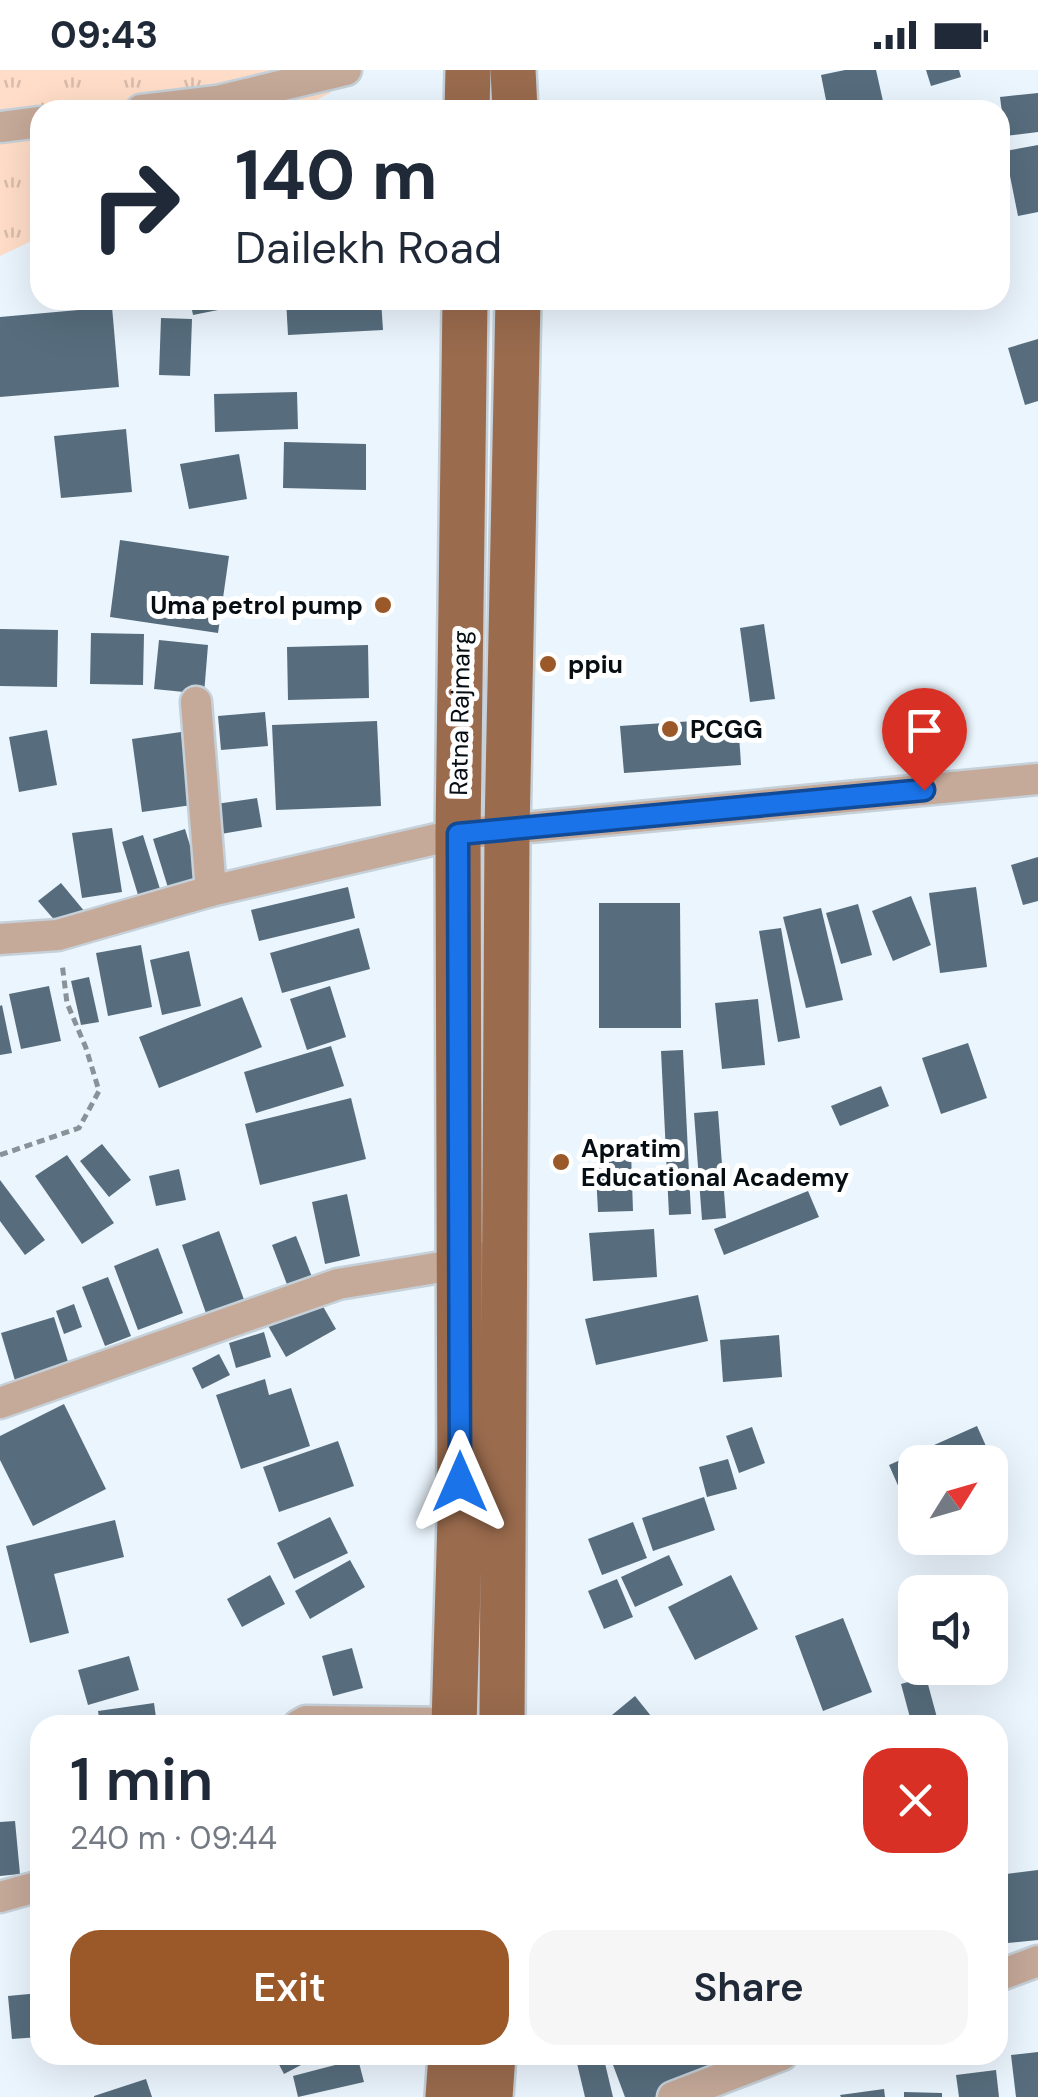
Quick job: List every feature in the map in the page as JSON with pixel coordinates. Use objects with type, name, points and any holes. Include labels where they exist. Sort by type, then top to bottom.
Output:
[{"type":"main road","points":[[468,70],[468,100]]},
{"type":"main road","points":[[513,70],[514,100]]},
{"type":"main road","name":"Ratna Rajmarg","points":[[454,1715],[460,1518],[458,834],[465,310]]},
{"type":"main road","name":"Ratna Rajmarg","points":[[502,1715],[507,831],[518,310]]},
{"type":"main road","points":[[448,2097],[450,2065]]},
{"type":"main road","points":[[490,2097],[492,2065]]},
{"type":"street","points":[[221,100],[346,70]]},
{"type":"street","points":[[0,127],[30,123]]},
{"type":"street","points":[[196,702],[211,891]]},
{"type":"street","points":[[0,939],[58,936],[211,891],[458,834],[1038,779]]},
{"type":"street","points":[[0,1403],[338,1284],[460,1264],[506,1241]]},
{"type":"street","points":[[0,1897],[30,1889]]},
{"type":"street","points":[[1008,1972],[1038,1961]]},
{"type":"street","points":[[688,2094],[758,2065]]},
{"type":"path","points":[[0,1155],[80,1128],[99,1092],[67,1003],[58,936]]},
{"type":"green space","points":[[0,70],[327,70],[330,93],[316,100],[30,100],[30,242],[0,256]]},
{"type":"building","points":[[876,70],[883,100],[826,100],[821,75]]},
{"type":"building","points":[[926,70],[959,70],[961,77],[931,86]]},
{"type":"building","points":[[1038,93],[1038,132],[1010,135],[1010,100],[1000,97]]},
{"type":"building","points":[[1038,145],[1038,212],[1018,216],[1010,176],[1010,150]]},
{"type":"building","points":[[112,310],[119,387],[0,397],[0,317]]},
{"type":"building","points":[[192,310],[218,310],[193,315]]},
{"type":"building","points":[[287,310],[382,310],[383,330],[288,335]]},
{"type":"building","points":[[161,318],[192,319],[190,376],[159,375]]},
{"type":"building","points":[[1038,339],[1038,401],[1025,405],[1008,348]]},
{"type":"building","points":[[297,392],[298,429],[215,432],[214,394]]},
{"type":"building","points":[[126,429],[132,492],[61,498],[54,436]]},
{"type":"building","points":[[284,442],[366,444],[366,490],[283,488]]},
{"type":"building","points":[[239,454],[247,499],[189,509],[180,464]]},
{"type":"building","points":[[120,540],[229,556],[218,633],[110,617]]},
{"type":"building","points":[[764,624],[775,699],[750,702],[740,628]]},
{"type":"building","points":[[0,629],[58,630],[57,687],[0,686]]},
{"type":"building","points":[[91,633],[144,634],[143,685],[90,684]]},
{"type":"building","points":[[159,640],[208,645],[204,694],[154,689]]},
{"type":"building","points":[[368,645],[369,698],[288,700],[287,647]]},
{"type":"building","points":[[265,712],[268,746],[221,750],[218,716]]},
{"type":"building","points":[[738,718],[741,765],[624,773],[620,726]]},
{"type":"building","points":[[377,721],[381,806],[276,810],[272,725]]},
{"type":"building","points":[[47,730],[57,785],[19,792],[9,737]]},
{"type":"building","points":[[181,732],[192,805],[142,812],[132,739]]},
{"type":"building","points":[[257,798],[262,827],[221,834],[216,804]]},
{"type":"building","points":[[112,828],[122,892],[82,898],[72,833]]},
{"type":"building","points":[[185,829],[201,881],[169,891],[153,839]]},
{"type":"building","points":[[143,835],[160,889],[138,895],[122,842]]},
{"type":"building","points":[[1038,857],[1038,901],[1023,905],[1011,865]]},
{"type":"building","points":[[61,883],[85,912],[63,930],[38,901]]},
{"type":"building","points":[[348,887],[355,918],[259,941],[251,910]]},
{"type":"building","points":[[976,887],[987,967],[940,973],[929,893]]},
{"type":"building","points":[[911,896],[931,945],[893,961],[872,911]]},
{"type":"building","points":[[599,903],[680,903],[681,1028],[599,1028]]},
{"type":"building","points":[[858,904],[872,955],[841,964],[826,913]]},
{"type":"building","points":[[821,908],[843,1000],[806,1008],[783,917]]},
{"type":"building","points":[[359,928],[370,969],[282,993],[270,953]]},
{"type":"building","points":[[781,928],[800,1038],[778,1042],[759,931]]},
{"type":"building","points":[[141,945],[152,1007],[108,1016],[96,953]]},
{"type":"building","points":[[189,951],[201,1006],[162,1015],[150,960]]},
{"type":"building","points":[[89,977],[99,1022],[81,1025],[71,981]]},
{"type":"building","points":[[49,986],[61,1041],[21,1049],[9,994]]},
{"type":"building","points":[[330,986],[346,1037],[307,1050],[290,999]]},
{"type":"building","points":[[242,997],[262,1047],[159,1088],[139,1037]]},
{"type":"building","points":[[758,999],[765,1065],[722,1069],[715,1003]]},
{"type":"building","points":[[0,1006],[12,1053],[0,1055]]},
{"type":"building","points":[[968,1043],[987,1098],[941,1114],[922,1058]]},
{"type":"building","points":[[331,1046],[344,1086],[256,1113],[244,1072]]},
{"type":"building","points":[[683,1050],[691,1214],[669,1215],[661,1051]]},
{"type":"building","points":[[881,1086],[889,1106],[840,1126],[831,1106]]},
{"type":"building","points":[[351,1098],[366,1159],[260,1185],[245,1124]]},
{"type":"building","points":[[718,1111],[726,1218],[702,1220],[694,1113]]},
{"type":"building","points":[[102,1144],[131,1180],[109,1197],[80,1161]]},
{"type":"building","points":[[631,1152],[633,1211],[598,1212],[595,1154]]},
{"type":"building","points":[[67,1155],[114,1223],[82,1244],[35,1176]]},
{"type":"building","points":[[179,1169],[186,1200],[156,1206],[149,1176]]},
{"type":"building","points":[[0,1180],[45,1240],[25,1255],[0,1221]]},
{"type":"building","points":[[808,1191],[819,1217],[724,1255],[714,1229]]},
{"type":"building","points":[[347,1194],[360,1256],[325,1264],[312,1202]]},
{"type":"building","points":[[654,1229],[657,1277],[593,1281],[589,1233]]},
{"type":"building","points":[[219,1231],[246,1305],[208,1319],[182,1245]]},
{"type":"building","points":[[296,1236],[312,1277],[288,1287],[272,1245]]},
{"type":"building","points":[[158,1248],[183,1313],[138,1330],[114,1266]]},
{"type":"building","points":[[108,1277],[131,1336],[105,1346],[82,1287]]},
{"type":"building","points":[[698,1295],[708,1341],[596,1365],[585,1319]]},
{"type":"building","points":[[317,1296],[336,1329],[286,1357],[267,1324]]},
{"type":"building","points":[[74,1304],[82,1327],[64,1334],[56,1311]]},
{"type":"building","points":[[54,1317],[70,1368],[16,1384],[1,1333]]},
{"type":"building","points":[[264,1332],[271,1357],[236,1368],[229,1343]]},
{"type":"building","points":[[779,1335],[782,1377],[723,1382],[720,1340]]},
{"type":"building","points":[[219,1354],[230,1375],[202,1389],[192,1368]]},
{"type":"building","points":[[265,1379],[269,1395],[291,1388],[310,1446],[241,1469],[216,1395]]},
{"type":"building","points":[[64,1404],[106,1489],[33,1526],[0,1460],[0,1436]]},
{"type":"building","points":[[977,1426],[986,1445],[934,1445]]},
{"type":"building","points":[[752,1427],[765,1463],[739,1473],[726,1436]]},
{"type":"building","points":[[338,1441],[354,1486],[279,1512],[263,1467]]},
{"type":"building","points":[[728,1459],[737,1489],[707,1497],[699,1467]]},
{"type":"building","points":[[898,1461],[898,1485],[889,1465]]},
{"type":"building","points":[[704,1497],[715,1530],[653,1551],[642,1518]]},
{"type":"building","points":[[330,1517],[348,1553],[294,1579],[277,1543]]},
{"type":"building","points":[[115,1520],[124,1557],[54,1574],[69,1633],[30,1643],[6,1546]]},
{"type":"building","points":[[633,1522],[647,1558],[602,1575],[588,1539]]},
{"type":"building","points":[[669,1555],[683,1585],[635,1607],[621,1577]]},
{"type":"building","points":[[350,1560],[365,1587],[310,1619],[295,1591]]},
{"type":"building","points":[[270,1575],[285,1604],[242,1627],[227,1599]]},
{"type":"building","points":[[731,1575],[758,1629],[695,1660],[668,1607]]},
{"type":"building","points":[[617,1579],[633,1617],[604,1629],[588,1591]]},
{"type":"building","points":[[843,1618],[872,1692],[823,1711],[795,1636]]},
{"type":"building","points":[[352,1648],[363,1688],[333,1696],[322,1656]]},
{"type":"building","points":[[129,1656],[139,1690],[88,1705],[78,1670]]},
{"type":"building","points":[[901,1685],[928,1685],[936,1715],[909,1715]]},
{"type":"building","points":[[635,1696],[650,1715],[612,1715]]},
{"type":"building","points":[[154,1703],[156,1715],[99,1715],[98,1711]]},
{"type":"building","points":[[15,1821],[20,1874],[0,1876],[0,1822]]},
{"type":"building","points":[[1038,1870],[1038,1940],[1008,1943],[1008,1874]]},
{"type":"building","points":[[30,1994],[30,2038],[12,2039],[8,1996]]},
{"type":"building","points":[[1038,2052],[1038,2097],[1016,2097],[1011,2055]]},
{"type":"building","points":[[279,2065],[301,2065],[284,2074]]},
{"type":"building","points":[[335,2065],[360,2065],[364,2082],[298,2097],[293,2076]]},
{"type":"building","points":[[577,2065],[605,2065],[613,2097],[585,2097]]},
{"type":"building","points":[[613,2065],[709,2065],[713,2075],[655,2097],[625,2097]]},
{"type":"building","points":[[996,2070],[999,2097],[959,2097],[956,2075]]},
{"type":"building","points":[[146,2079],[152,2097],[94,2097],[94,2096]]},
{"type":"building","points":[[884,2089],[885,2097],[840,2095]]},
{"type":"building","points":[[904,2092],[942,2093],[942,2097],[904,2097]]},
{"type":"place","name":"Uma petrol pump","points":[[383,605]]},
{"type":"place","name":"ppiu","points":[[548,664]]},
{"type":"place","name":"PCGG","points":[[670,729]]},
{"type":"place","name":"Apratim Educational Academy","points":[[561,1162]]},
{"type":"route","points":[[460,1482],[458,834],[924,790]]}]
